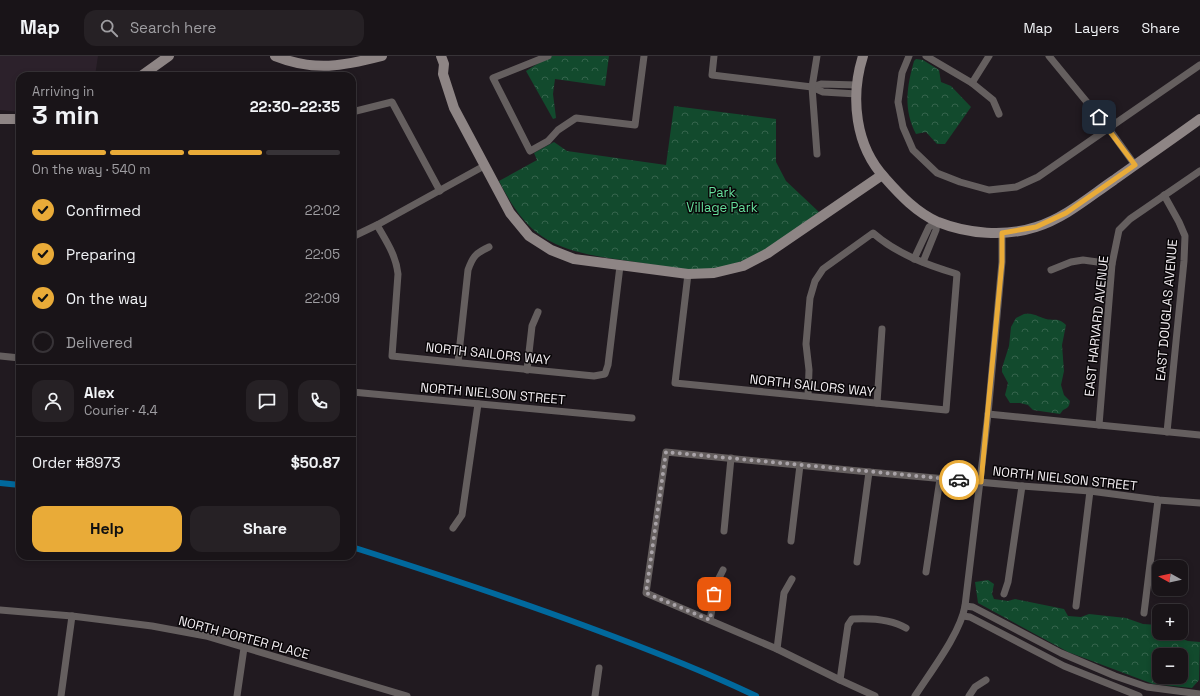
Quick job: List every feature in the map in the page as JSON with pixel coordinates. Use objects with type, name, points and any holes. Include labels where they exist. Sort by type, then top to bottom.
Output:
[{"type":"street","points":[[147,72],[169,56]]},
{"type":"street","points":[[275,56],[294,63],[330,67],[352,64],[382,56]]},
{"type":"street","points":[[434,56],[438,68],[443,74],[454,108],[510,213],[529,236],[551,250],[574,259],[688,274],[714,273],[743,266],[755,261],[882,175]]},
{"type":"street","points":[[441,56],[444,64],[443,74]]},
{"type":"street","points":[[548,56],[493,78],[530,151],[548,141],[558,130],[576,118],[635,125],[644,56]]},
{"type":"street","points":[[714,56],[712,75],[812,87],[821,84],[857,90]]},
{"type":"street","points":[[816,154],[812,87],[817,56]]},
{"type":"street","points":[[863,56],[857,90],[858,123],[863,142],[875,166],[901,196],[918,210],[937,222],[966,231],[1002,233],[1036,227],[1066,213],[1200,119]]},
{"type":"street","points":[[909,56],[902,73],[898,102],[903,127],[913,150],[937,173],[960,182],[989,190],[1016,187],[1038,177],[1200,65]]},
{"type":"street","points":[[926,56],[972,83],[993,100],[999,114]]},
{"type":"street","points":[[972,83],[989,56]]},
{"type":"street","points":[[1051,57],[1109,129],[1135,165]]},
{"type":"street","points":[[356,111],[392,102],[440,190]]},
{"type":"street","points":[[0,112],[16,118]]},
{"type":"street","points":[[0,119],[16,118]]},
{"type":"street","points":[[356,235],[484,166]]},
{"type":"street","points":[[1164,195],[1200,170]]},
{"type":"street","name":"EAST HARVARD AVENUE","points":[[1098,425],[1112,264],[1119,230],[1130,219],[1164,195]]},
{"type":"street","name":"EAST DOUGLAS AVENUE","points":[[1164,195],[1185,236],[1167,432]]},
{"type":"street","points":[[914,259],[929,227],[937,222]]},
{"type":"street","points":[[808,396],[809,370],[806,344],[810,298],[815,281],[823,269],[873,233],[892,247],[914,259],[923,262],[936,230],[937,222]]},
{"type":"street","name":"NORTH SAILORS WAY","points":[[377,225],[393,253],[398,274],[392,356],[594,376],[605,374],[608,365],[620,266]]},
{"type":"street","points":[[916,696],[953,636],[963,616],[965,606],[988,414],[1002,262],[1002,233]]},
{"type":"street","points":[[458,362],[468,270],[472,260],[478,252],[489,247]]},
{"type":"street","points":[[1051,270],[1071,262],[1083,260],[1112,264]]},
{"type":"street","name":"NORTH SAILORS WAY","points":[[688,274],[675,383],[946,410],[957,274],[923,262]]},
{"type":"street","points":[[527,370],[532,326],[538,312]]},
{"type":"street","points":[[877,403],[882,329]]},
{"type":"street","points":[[0,356],[16,358]]},
{"type":"street","name":"NORTH NIELSON STREET","points":[[356,392],[632,418]]},
{"type":"street","points":[[454,528],[462,515],[478,404]]},
{"type":"street","points":[[988,414],[1200,435]]},
{"type":"street","name":"NORTH NIELSON STREET","points":[[710,620],[646,593],[666,452],[940,479],[1090,491],[1158,500],[1200,503]]},
{"type":"street","points":[[724,531],[731,458]]},
{"type":"street","points":[[791,541],[800,465]]},
{"type":"street","points":[[857,562],[869,472]]},
{"type":"street","points":[[926,572],[940,479]]},
{"type":"street","points":[[1004,594],[1008,582],[1022,486]]},
{"type":"street","points":[[1076,606],[1090,491]]},
{"type":"street","points":[[1144,613],[1158,500]]},
{"type":"street","points":[[723,570],[717,582],[710,620],[777,649],[875,696]]},
{"type":"street","points":[[777,649],[784,593],[792,579]]},
{"type":"street","points":[[965,606],[973,607],[1061,653],[1136,684],[1147,687],[1200,694]]},
{"type":"street","name":"NORTH PORTER PLACE","points":[[0,610],[72,616],[152,626],[206,636],[408,696]]},
{"type":"street","points":[[61,696],[72,616]]},
{"type":"street","points":[[963,616],[970,617],[1064,666],[1135,696],[1136,684]]},
{"type":"street","points":[[840,680],[848,625],[852,619],[896,622],[906,628]]},
{"type":"street","points":[[237,696],[244,648]]},
{"type":"street","points":[[595,696],[599,668]]},
{"type":"street","points":[[968,696],[975,687],[986,680]]},
{"type":"shaded area","points":[[0,56],[98,56],[96,72],[16,72],[16,112],[0,110]]},
{"type":"green space","points":[[550,56],[609,56],[605,86],[555,79],[553,94],[556,118],[553,119],[526,71]]},
{"type":"green space","points":[[916,59],[923,60],[939,70],[941,82],[951,86],[971,107],[945,144],[937,144],[926,132],[916,134],[912,125],[908,107],[908,88],[914,61]]},
{"type":"green space","name":"Park Village Park","points":[[674,106],[776,119],[776,162],[786,181],[819,212],[770,247],[734,264],[702,270],[666,267],[600,257],[577,252],[554,243],[543,237],[523,219],[512,204],[499,181],[537,160],[534,153],[554,142],[567,151],[666,165]]},
{"type":"green space","points":[[1024,314],[1033,314],[1046,319],[1059,320],[1066,325],[1062,345],[1064,371],[1061,385],[1064,395],[1070,401],[1068,407],[1060,414],[1033,410],[1028,405],[1020,403],[1010,403],[1005,395],[1008,383],[1002,372],[1002,368],[1009,346],[1011,327],[1016,318]]},
{"type":"green space","points":[[988,580],[994,584],[992,594],[994,599],[1008,601],[1015,599],[1064,609],[1068,616],[1081,617],[1089,614],[1126,618],[1143,624],[1152,625],[1152,640],[1185,640],[1200,642],[1199,680],[1192,688],[1153,684],[1188,684],[1188,648],[1152,648],[1152,684],[1068,652],[978,603],[975,582]]},
{"type":"waterway","points":[[0,483],[16,485]]},
{"type":"waterway","points":[[356,548],[588,627],[715,677],[756,696]]},
{"type":"way so far","points":[[714,594],[710,620],[646,593],[666,452],[959,480]]},
{"type":"route","points":[[959,480],[981,482],[1002,262],[1002,233],[1036,227],[1066,213],[1135,165],[1099,117]]}]
